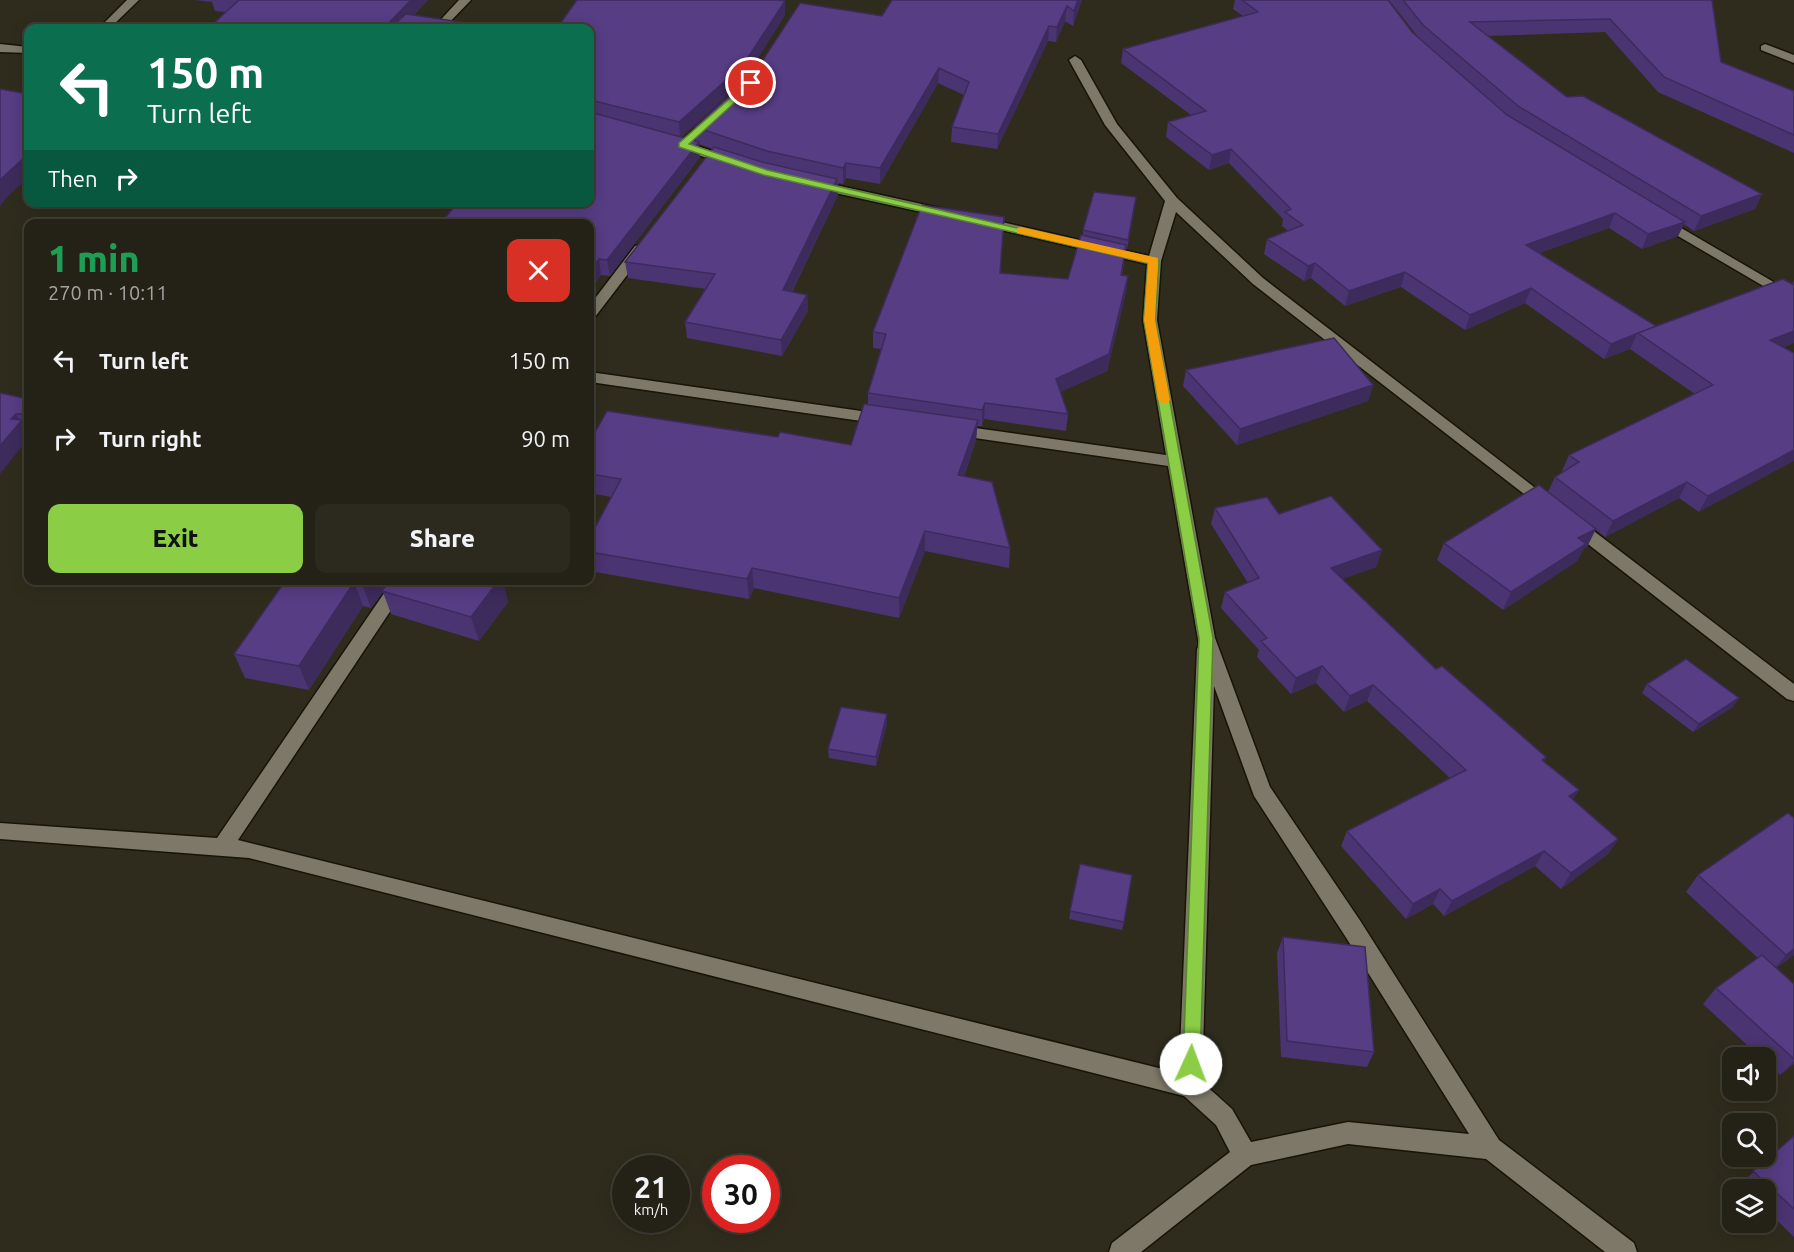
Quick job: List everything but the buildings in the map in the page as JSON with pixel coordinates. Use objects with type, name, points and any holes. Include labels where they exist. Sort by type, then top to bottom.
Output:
[{"type":"street","points":[[108,24],[133,0]]},
{"type":"street","points":[[442,24],[465,0]]},
{"type":"street","points":[[0,48],[24,50]]},
{"type":"street","points":[[1765,48],[1794,59]]},
{"type":"street","points":[[1075,60],[1111,125],[1172,201],[1258,281],[1794,694]]},
{"type":"street","points":[[662,139],[687,141],[709,160],[743,165]]},
{"type":"street","points":[[798,180],[1154,261]]},
{"type":"street","points":[[1172,201],[1154,261],[1150,320],[1206,638],[1260,790],[1353,929],[1491,1148],[1625,1252]]},
{"type":"street","points":[[1647,211],[1794,300]]},
{"type":"street","points":[[594,309],[647,239]]},
{"type":"street","points":[[594,378],[894,421]]},
{"type":"street","points":[[941,428],[1175,462]]},
{"type":"street","points":[[222,848],[400,585]]},
{"type":"street","points":[[1190,1087],[1206,638]]},
{"type":"street","points":[[0,831],[249,849],[1190,1087],[1224,1117],[1245,1155]]},
{"type":"street","points":[[1121,1252],[1245,1155],[1347,1133],[1491,1148]]},
{"type":"slow traffic","points":[[1021,230],[1154,261],[1150,320],[1164,400]]},
{"type":"route","points":[[751,83],[683,145],[764,172],[1154,261],[1150,320],[1206,638],[1191,1064]]}]
